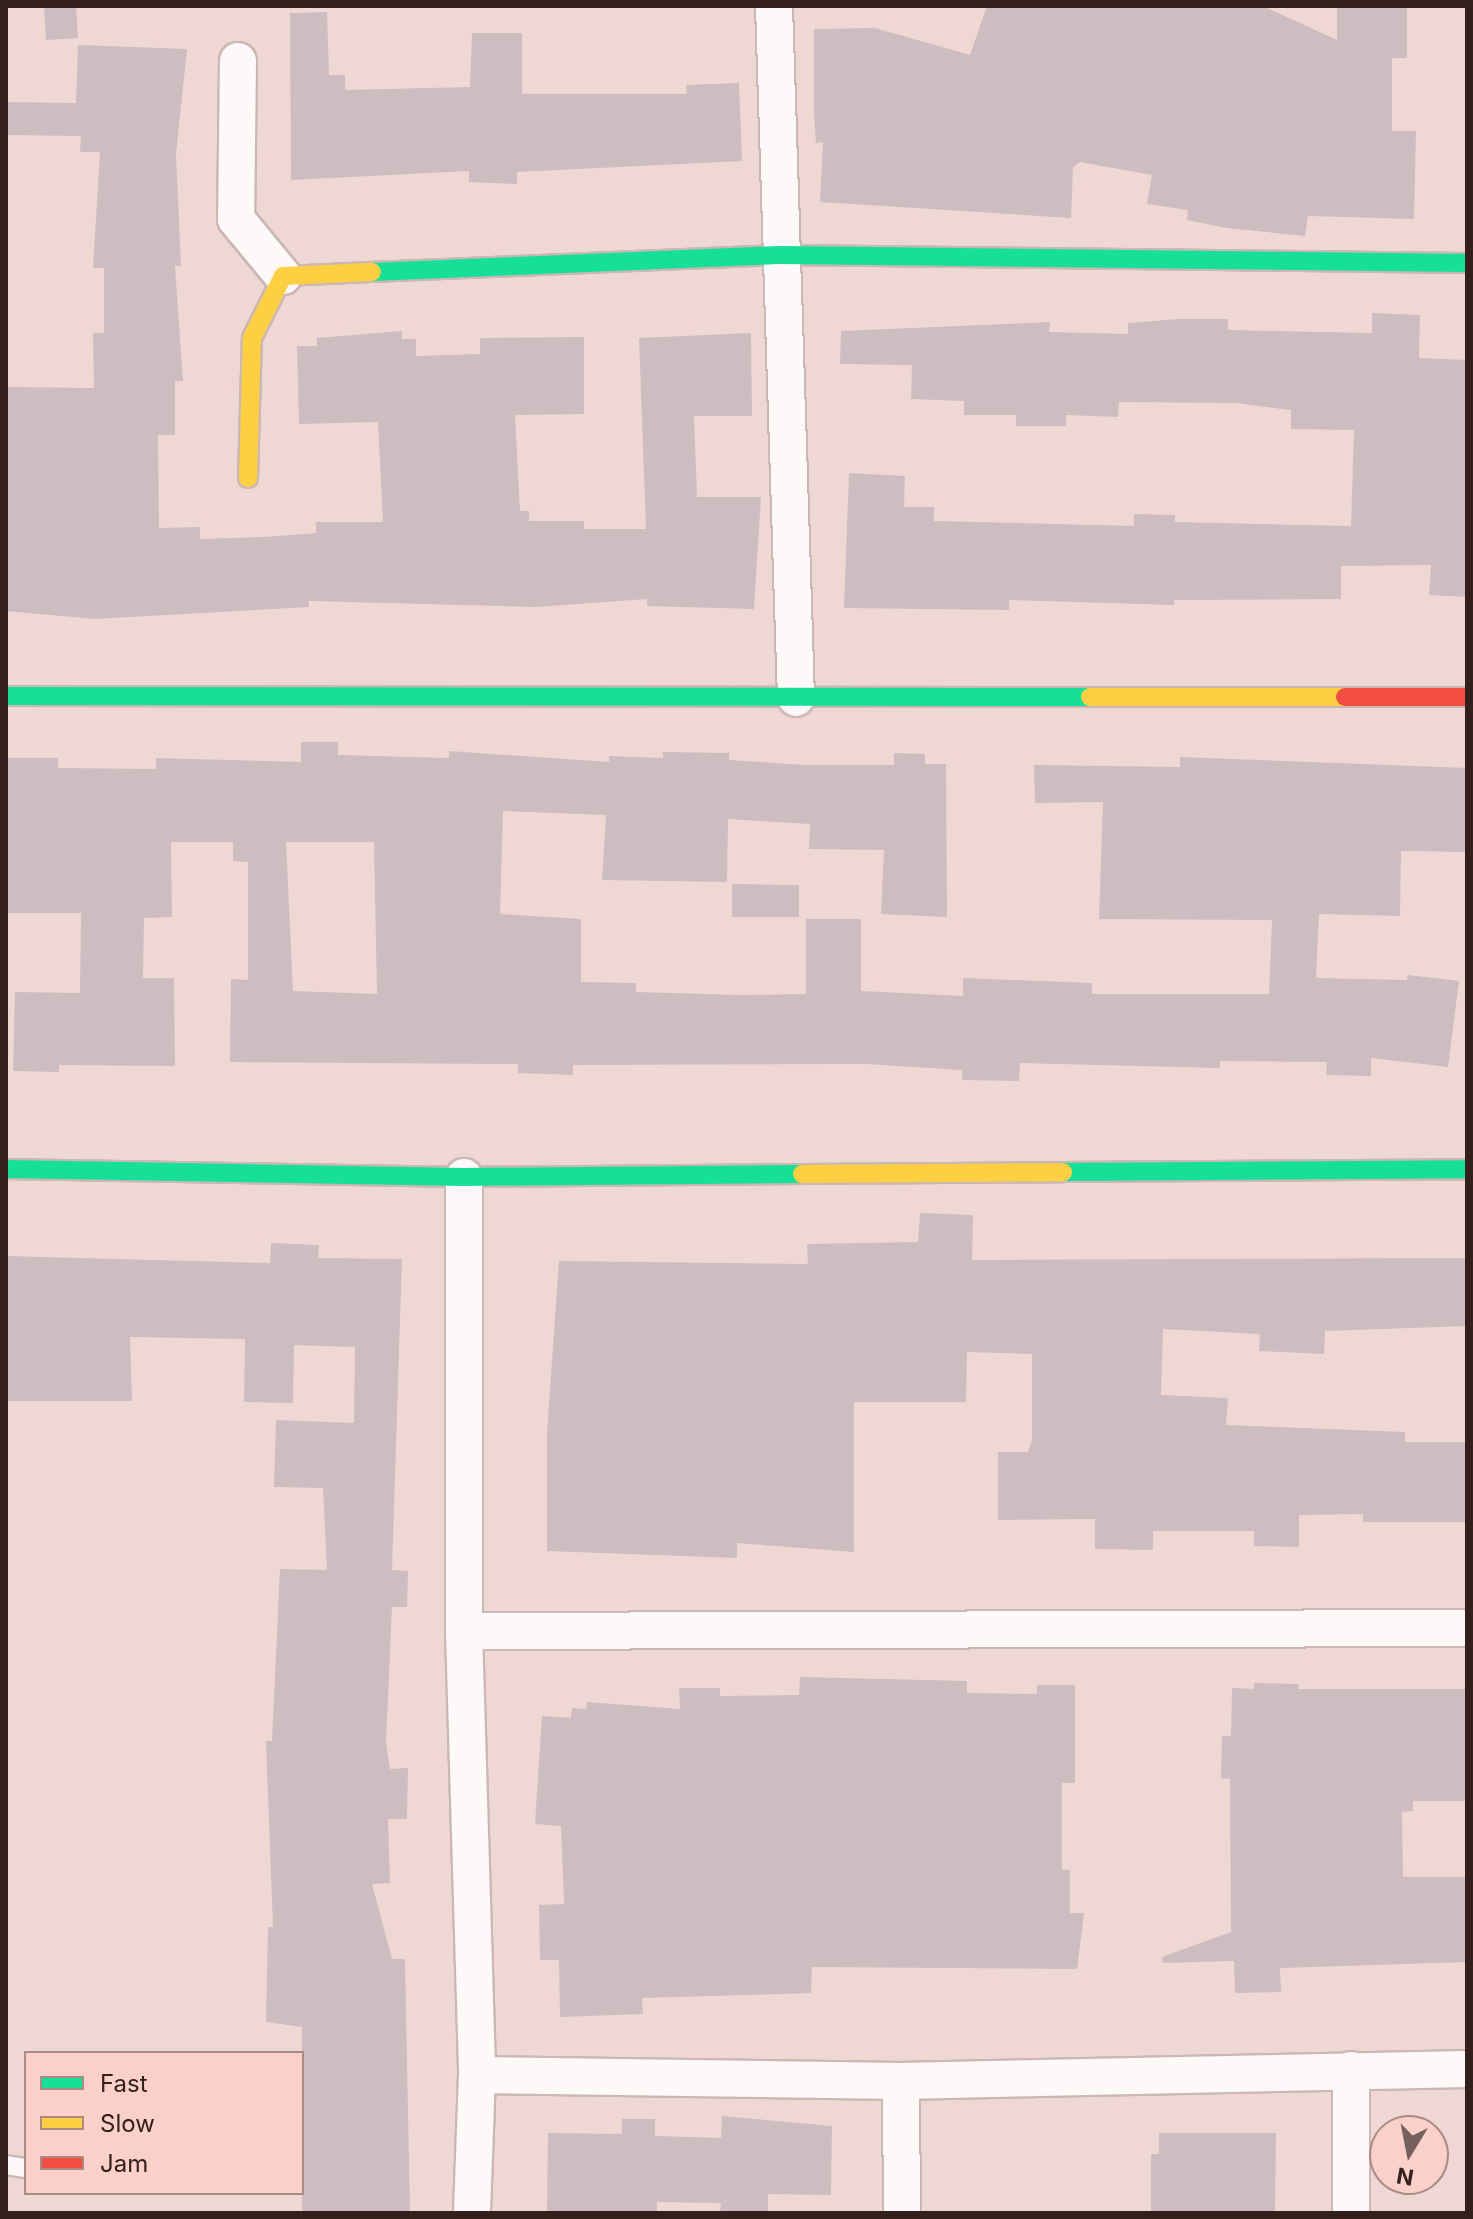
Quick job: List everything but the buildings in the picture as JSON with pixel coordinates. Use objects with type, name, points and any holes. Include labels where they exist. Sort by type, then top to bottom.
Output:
[{"type":"street","points":[[774,6],[796,698]]},
{"type":"street","points":[[238,61],[236,219],[283,276]]},
{"type":"street","points":[[283,276],[780,255],[1467,263]]},
{"type":"street","points":[[248,478],[252,338],[283,276]]},
{"type":"street","points":[[6,696],[1467,697]]},
{"type":"street","points":[[6,1169],[464,1177],[1467,1169]]},
{"type":"street","points":[[464,1177],[464,1631],[477,2075],[472,2213]]},
{"type":"street","points":[[464,1631],[1467,1628]]},
{"type":"street","points":[[477,2075],[901,2081],[1467,2069]]},
{"type":"street","points":[[1351,2070],[1351,2213]]},
{"type":"street","points":[[901,2081],[902,2213]]},
{"type":"traffic: fast","points":[[372,272],[780,255],[1467,263]]},
{"type":"traffic: fast","points":[[6,696],[1090,697]]},
{"type":"traffic: fast","points":[[6,1169],[464,1177],[802,1174]]},
{"type":"traffic: fast","points":[[1063,1172],[1467,1169]]},
{"type":"traffic: slow","points":[[248,478],[252,338],[283,276],[372,272]]},
{"type":"traffic: slow","points":[[1090,697],[1345,697]]},
{"type":"traffic: slow","points":[[802,1174],[1063,1172]]},
{"type":"traffic: jam","points":[[1345,697],[1467,697]]}]
